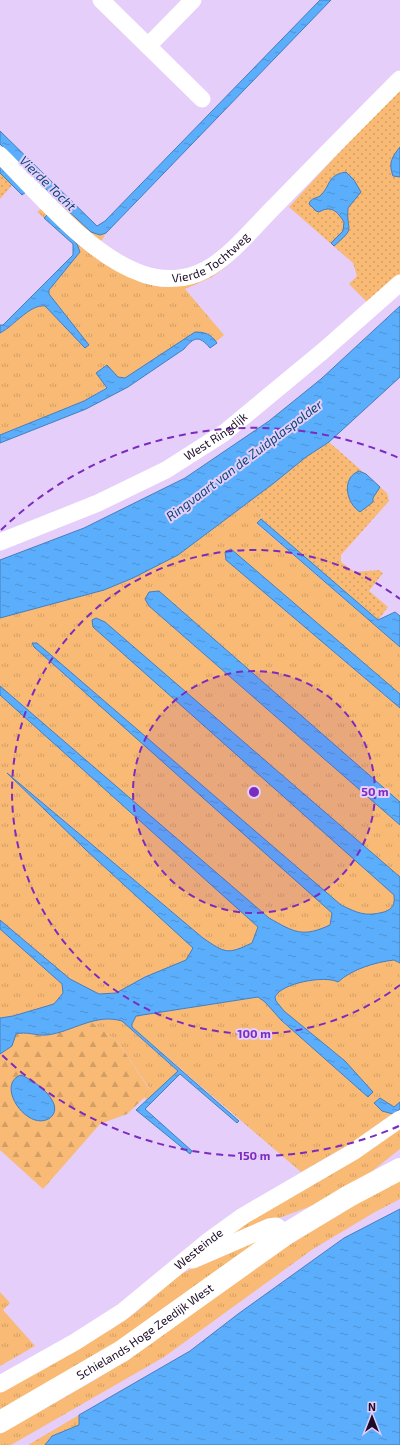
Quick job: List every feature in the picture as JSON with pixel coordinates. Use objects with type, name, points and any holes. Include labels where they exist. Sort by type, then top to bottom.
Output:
[{"type":"street","points":[[101,0],[202,99]]},
{"type":"street","points":[[148,46],[193,0]]},
{"type":"street","name":"Vierde Tochtweg","points":[[0,155],[87,241],[107,256],[144,274],[158,278],[185,277],[206,270],[238,243],[400,79]]},
{"type":"street","name":"West Ringdijk","points":[[0,542],[119,493],[166,470],[217,437],[323,351],[400,283]]},
{"type":"street","name":"Westeinde","points":[[0,1384],[75,1342],[122,1312],[188,1258],[243,1216],[353,1152],[400,1119]]},
{"type":"street","name":"Schielands Hoge Zeedijk West","points":[[0,1422],[122,1351],[286,1234],[348,1196],[400,1169]]},
{"type":"street","points":[[188,1258],[194,1260],[202,1257],[269,1227],[276,1226],[286,1234]]},
{"type":"green space","points":[[400,86],[400,275],[369,304],[349,284],[357,276],[353,263],[289,207]]},
{"type":"green space","points":[[0,170],[14,183],[0,199]]},
{"type":"green space","points":[[62,205],[91,232],[100,235],[106,233],[102,240],[97,243],[62,211]]},
{"type":"green space","points":[[41,209],[142,283],[162,287],[175,286],[223,262],[227,266],[212,277],[185,289],[224,335],[216,342],[212,336],[204,332],[125,378],[96,373],[107,387],[84,401],[0,435],[0,333],[33,308],[45,306],[85,348],[89,345],[49,294],[49,290],[80,252],[77,244],[47,215],[44,218],[37,212]]},
{"type":"green space","points":[[329,442],[387,493],[389,501],[341,555],[341,562],[355,572],[379,570],[383,573],[369,591],[388,607],[378,620],[261,519],[264,516],[250,501],[306,457]]},
{"type":"green space","points":[[250,501],[264,516],[257,524],[400,647],[400,694],[231,549],[225,552],[226,560],[400,708],[400,802],[159,591],[149,592],[149,606],[400,825],[400,877],[105,622],[96,618],[394,895],[394,904],[390,909],[384,912],[367,914],[357,912],[341,905],[37,643],[34,647],[333,913],[330,925],[305,932],[292,930],[269,918],[0,686],[0,618],[104,590],[133,578],[178,555]]},
{"type":"green space","points":[[0,695],[258,927],[252,943],[231,951],[226,951],[216,947],[203,938],[13,778],[86,850],[193,948],[186,960],[145,977],[116,993],[99,994],[70,979],[0,920]]},
{"type":"green space","points":[[0,929],[62,984],[63,993],[54,1004],[13,1016],[0,1018]]},
{"type":"green space","points":[[394,960],[400,963],[400,1102],[394,1107],[379,1098],[375,1103],[382,1111],[393,1114],[373,1131],[301,1172],[132,1027],[136,1016],[258,997],[265,1002],[281,1020],[339,1070],[345,1061],[284,1011],[276,1001],[276,994],[282,988],[302,982],[319,980],[338,981],[350,973],[364,967],[380,962]]},
{"type":"green space","points":[[115,1019],[122,1021],[178,1071],[146,1101],[145,1097],[149,1088],[118,1042],[90,1021]]},
{"type":"green space","points":[[90,1021],[118,1042],[149,1089],[145,1097],[127,1114],[100,1124],[43,1189],[0,1150],[0,1054],[12,1046],[16,1034],[51,1034]]},
{"type":"green space","points":[[400,1124],[400,1149],[361,1180],[314,1205],[211,1243]]},
{"type":"green space","points":[[400,1180],[400,1199],[313,1249],[164,1357],[11,1445],[0,1445],[0,1434],[93,1381],[148,1346],[215,1295],[309,1230]]},
{"type":"green space","points":[[268,1236],[163,1315],[0,1416],[0,1389],[110,1330],[135,1313],[179,1275],[241,1244]]},
{"type":"green space","points":[[0,1292],[10,1303],[3,1310],[35,1346],[0,1366]]},
{"type":"green space","points":[[79,1415],[79,1425],[52,1436],[45,1445],[28,1445]]},
{"type":"water","name":"Vierde Tocht","points":[[320,0],[331,0],[106,233],[100,235],[91,232],[0,144],[0,131],[97,226],[105,221]]},
{"type":"water","points":[[400,147],[400,177],[393,176],[391,164],[393,157]]},
{"type":"water","points":[[0,167],[26,192],[22,195],[0,173]]},
{"type":"water","points":[[346,172],[354,180],[361,192],[348,208],[348,232],[334,246],[331,243],[343,231],[344,222],[333,210],[327,209],[319,212],[309,204],[311,200],[321,195],[335,175]]},
{"type":"water","points":[[47,215],[77,244],[80,252],[49,290],[49,294],[89,345],[85,348],[45,306],[34,308],[0,333],[0,325],[3,325],[73,255],[73,244],[44,218]]},
{"type":"water","name":"Ringvaart van de Zuidplaspolder","points":[[400,306],[400,377],[329,442],[306,457],[178,555],[133,578],[104,590],[0,618],[0,560],[84,528],[185,478],[269,421],[321,379]]},
{"type":"water","points":[[195,332],[208,334],[217,343],[210,348],[200,339],[194,340],[184,349],[128,387],[86,409],[0,443],[0,435],[84,401],[107,388],[96,373],[107,365],[118,377],[125,378]]},
{"type":"water","points":[[359,471],[366,474],[380,487],[373,498],[373,502],[360,512],[351,503],[348,491],[350,479],[353,474]]},
{"type":"water","points":[[261,519],[378,620],[395,612],[400,616],[400,647],[257,523]]},
{"type":"water","points":[[231,549],[400,694],[400,708],[226,560],[225,552]]},
{"type":"water","points":[[159,591],[400,802],[400,825],[149,606],[145,599],[149,592]]},
{"type":"water","points":[[96,618],[105,622],[400,877],[400,963],[394,960],[372,964],[350,973],[338,982],[324,979],[294,984],[279,992],[275,997],[276,1001],[284,1011],[345,1061],[373,1092],[368,1097],[281,1020],[265,1002],[258,997],[136,1016],[132,1024],[132,1027],[239,1121],[237,1123],[180,1074],[145,1109],[192,1151],[190,1154],[136,1110],[178,1071],[122,1021],[102,1019],[47,1035],[24,1033],[16,1034],[12,1046],[0,1054],[0,1018],[13,1016],[54,1004],[63,993],[62,984],[0,929],[0,920],[70,979],[99,994],[116,993],[145,977],[186,960],[193,948],[86,850],[7,773],[203,938],[216,947],[226,951],[231,951],[252,943],[258,927],[0,695],[0,686],[269,918],[292,930],[305,932],[330,925],[332,913],[34,647],[32,643],[37,643],[341,905],[357,912],[372,914],[387,911],[394,904],[394,895],[93,627],[92,620]]},
{"type":"water","points":[[21,1075],[38,1085],[52,1100],[55,1109],[54,1113],[49,1119],[40,1121],[28,1117],[17,1105],[11,1091],[12,1084],[15,1079]]},
{"type":"water","points":[[380,1098],[394,1107],[400,1102],[400,1109],[393,1114],[382,1111],[374,1103]]},
{"type":"water","points":[[400,1209],[400,1445],[45,1445],[52,1436],[79,1425],[79,1415],[190,1351],[238,1314],[344,1238]]}]
